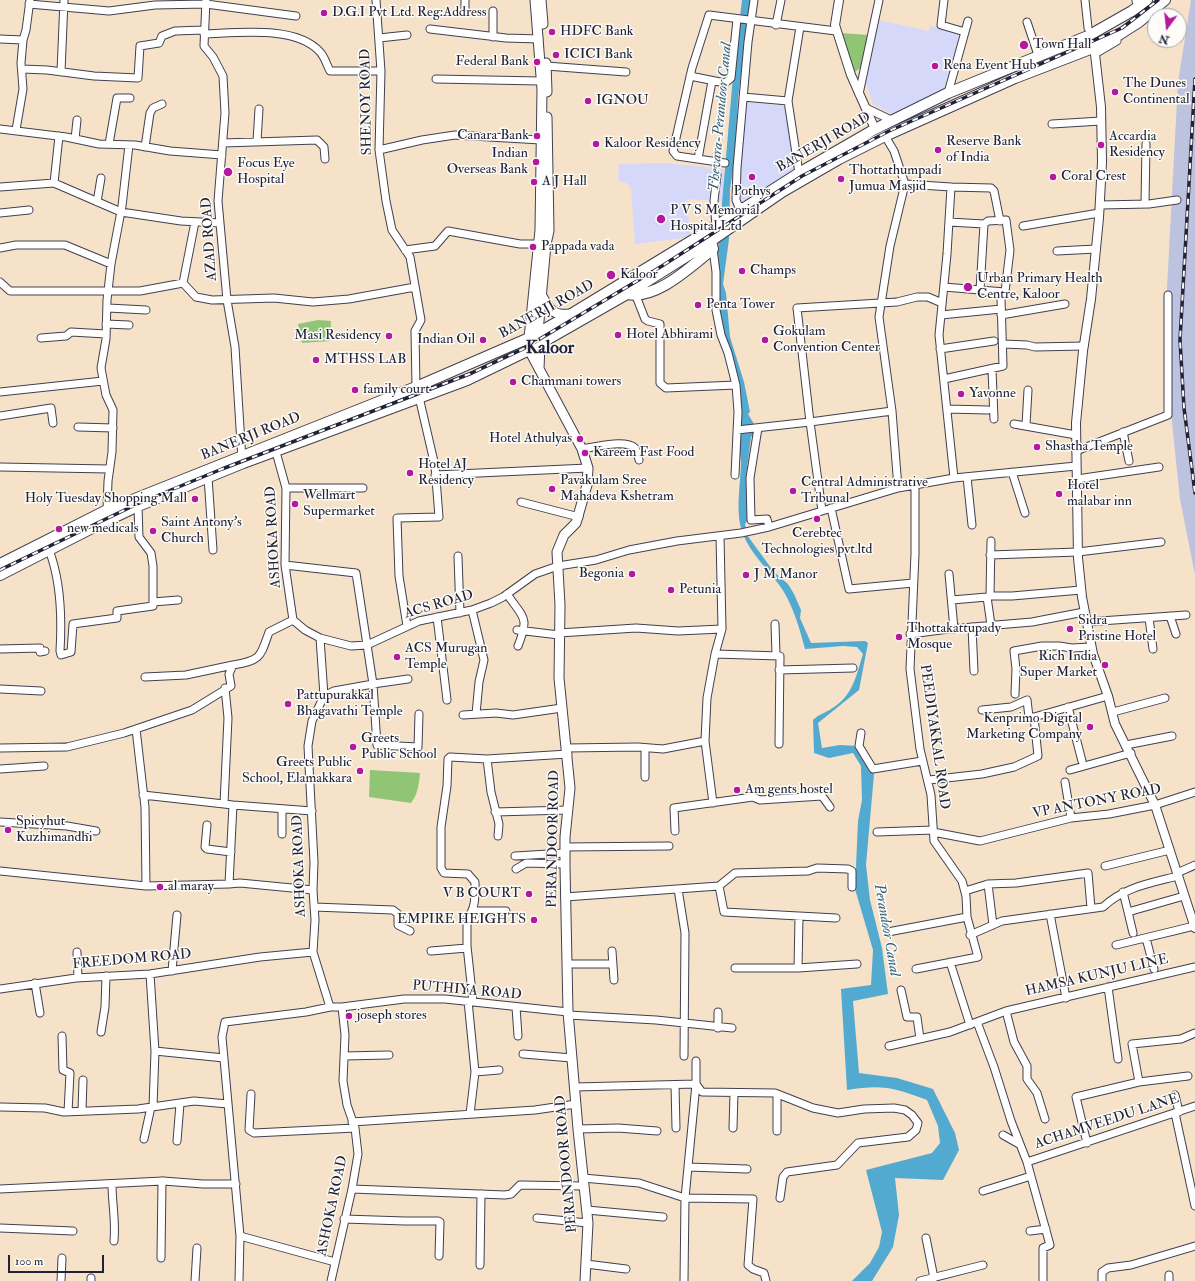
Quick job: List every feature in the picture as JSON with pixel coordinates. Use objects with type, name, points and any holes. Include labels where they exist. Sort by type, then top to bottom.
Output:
[{"type":"main road","points":[[535,0],[539,39],[540,81],[542,89],[540,201],[542,296],[538,332],[540,344],[539,370]]},
{"type":"main road","points":[[529,350],[529,338],[542,244],[549,230],[546,66],[541,0]]},
{"type":"main road","name":"BANERJI ROAD","points":[[0,564],[108,510],[414,394],[467,380],[529,350],[632,295],[674,264],[712,245],[744,209],[798,173],[875,129],[948,93],[1088,32],[1132,11],[1147,0]]},
{"type":"main road","name":"BANERJI ROAD","points":[[0,575],[138,506],[208,477],[242,460],[276,452],[414,394],[488,356],[529,338],[716,226],[733,220],[839,159],[884,136],[1015,78],[1094,51],[1138,22],[1164,0]]},
{"type":"main road","points":[[875,129],[884,136]]},
{"type":"main road","points":[[632,295],[650,293],[678,277],[712,245]]},
{"type":"main road","points":[[668,255],[674,264]]},
{"type":"main road","points":[[542,296],[550,310],[560,315],[573,313]]},
{"type":"main road","name":"PERANDOOR ROAD","points":[[529,350],[582,449],[588,468],[587,485],[576,523],[560,542],[557,552],[562,708],[568,751],[570,788],[565,850],[568,1013],[588,1223],[585,1281]]},
{"type":"main road","points":[[488,356],[496,366]]},
{"type":"street","name":"SHENOY ROAD","points":[[376,0],[381,71],[378,150],[392,230],[410,257],[421,320],[415,331],[414,394],[435,475],[438,517],[397,518],[399,576],[407,626]]},
{"type":"street","points":[[465,0],[465,11]]},
{"type":"street","points":[[744,209],[738,206],[736,200],[749,20],[754,0]]},
{"type":"street","points":[[776,25],[781,0]]},
{"type":"street","points":[[839,0],[834,25],[850,75],[875,129]]},
{"type":"street","points":[[859,94],[879,0]]},
{"type":"street","points":[[944,0],[941,25],[965,32]]},
{"type":"street","points":[[1085,0],[1088,32]]},
{"type":"street","name":"BANERJI ROAD","points":[[1094,51],[1128,34],[1171,0]]},
{"type":"street","points":[[16,130],[23,89],[23,40],[26,30],[29,2],[64,4],[109,11],[155,5],[206,2],[296,16]]},
{"type":"street","name":"AZAD ROAD","points":[[206,2],[204,46],[213,57],[223,76],[225,113],[218,202],[227,300],[236,347],[242,460]]},
{"type":"street","points":[[61,72],[64,4]]},
{"type":"street","points":[[493,11],[493,37]]},
{"type":"street","points":[[724,163],[677,156],[674,155],[673,151],[690,76],[708,15],[776,25],[836,31]]},
{"type":"street","points":[[690,76],[725,83],[731,78],[738,19]]},
{"type":"street","points":[[948,93],[968,21]]},
{"type":"street","points":[[1027,22],[1038,55]]},
{"type":"street","points":[[798,173],[788,100],[800,27]]},
{"type":"street","points":[[430,30],[493,37],[539,39]]},
{"type":"street","points":[[22,69],[94,76],[138,78],[140,46],[159,43],[162,36],[175,31],[262,33],[291,36],[312,45],[321,52],[330,72],[381,71]]},
{"type":"street","points":[[379,38],[407,35]]},
{"type":"street","points":[[0,39],[23,40]]},
{"type":"street","points":[[1094,51],[1102,121],[1102,162],[1096,249],[1084,346],[1076,435],[1078,552],[1081,590],[1091,647],[1113,712],[1115,724],[1131,753],[1155,805],[1195,927],[1116,945]]},
{"type":"street","points":[[546,66],[626,72]]},
{"type":"street","points":[[436,79],[540,81]]},
{"type":"street","points":[[698,159],[712,81]]},
{"type":"street","points":[[743,97],[788,100]]},
{"type":"street","points":[[109,144],[117,98],[130,98]]},
{"type":"street","points":[[145,147],[150,113],[153,108],[162,104]]},
{"type":"street","points":[[866,108],[889,119],[895,120]]},
{"type":"street","points":[[257,141],[259,109]]},
{"type":"street","points":[[75,139],[77,120]]},
{"type":"street","points":[[1052,124],[1102,121]]},
{"type":"street","points":[[0,129],[109,144],[222,155]]},
{"type":"street","points":[[54,183],[59,136]]},
{"type":"street","points":[[378,150],[422,140],[455,136],[541,140]]},
{"type":"street","points":[[884,136],[894,150],[905,184],[890,246],[879,317],[892,411],[898,488]]},
{"type":"street","points":[[223,143],[317,140],[324,147],[326,159]]},
{"type":"street","points":[[1145,204],[1146,144]]},
{"type":"street","points":[[108,510],[107,491],[113,428],[113,410],[102,381],[101,368],[106,334],[111,264],[128,167],[129,145]]},
{"type":"street","points":[[716,226],[714,201],[717,175]]},
{"type":"street","points":[[97,202],[101,178]]},
{"type":"street","points":[[0,186],[54,183],[121,212],[195,222],[220,223]]},
{"type":"street","points":[[905,184],[991,188],[994,191],[1000,221]]},
{"type":"street","points":[[951,187],[939,335],[954,478]]},
{"type":"street","points":[[1100,205],[1145,204],[1177,200]]},
{"type":"street","points":[[540,201],[549,202]]},
{"type":"street","points":[[0,213],[29,210]]},
{"type":"street","points":[[1023,226],[1099,213]]},
{"type":"street","points":[[944,379],[1004,366],[1001,298],[1005,292],[1010,237],[1006,220],[988,221],[984,224],[949,222]]},
{"type":"street","points":[[183,284],[195,222]]},
{"type":"street","points":[[980,290],[984,224]]},
{"type":"street","points":[[405,250],[435,246],[448,231],[520,244],[542,244]]},
{"type":"street","points":[[0,248],[16,245],[65,245],[111,264]]},
{"type":"street","points":[[712,245],[716,272],[716,310],[721,335],[728,353],[736,385],[738,430],[735,475]]},
{"type":"street","points":[[1057,251],[1096,249]]},
{"type":"street","points":[[0,282],[10,291],[140,291],[183,284]]},
{"type":"street","points":[[183,284],[196,297],[212,300],[274,298],[313,302],[349,298],[415,287]]},
{"type":"street","points":[[944,287],[1005,292]]},
{"type":"street","points":[[632,295],[645,319],[660,324],[660,383],[666,388],[736,385]]},
{"type":"street","points":[[1076,451],[1168,415],[1168,295]]},
{"type":"street","points":[[822,511],[797,308],[880,303],[928,297],[942,303]]},
{"type":"street","points":[[941,315],[1001,312],[1065,304]]},
{"type":"street","points":[[108,308],[146,310]]},
{"type":"street","points":[[106,324],[129,326]]},
{"type":"street","points":[[41,338],[66,336],[71,332],[106,334]]},
{"type":"street","points":[[940,349],[994,340]]},
{"type":"street","points":[[1003,344],[1027,345],[1035,347],[1084,346]]},
{"type":"street","points":[[992,369],[994,419]]},
{"type":"street","points":[[0,392],[102,381]]},
{"type":"street","points":[[1026,425],[1028,390]]},
{"type":"street","points":[[0,416],[51,408],[53,423]]},
{"type":"street","points":[[947,409],[988,410]]},
{"type":"street","points":[[738,430],[892,411]]},
{"type":"street","points":[[1014,424],[1076,435]]},
{"type":"street","points":[[78,427],[113,428]]},
{"type":"street","points":[[757,428],[750,478],[751,520],[766,519],[768,527]]},
{"type":"street","points":[[1123,432],[1129,461]]},
{"type":"street","points":[[582,449],[621,444],[631,445],[636,449],[639,460]]},
{"type":"street","name":"ASHOKA ROAD","points":[[276,452],[286,488],[285,565],[293,620]]},
{"type":"street","name":"ACS ROAD","points":[[320,638],[351,646],[367,645],[407,626],[437,617],[472,610],[507,594],[535,574],[558,566],[596,560],[629,550],[664,543],[749,532],[898,488],[954,478],[1076,466]]},
{"type":"street","points":[[0,467],[109,469]]},
{"type":"street","points":[[1077,479],[1159,467]]},
{"type":"street","points":[[435,475],[588,468]]},
{"type":"street","points":[[1012,472],[1025,513]]},
{"type":"street","points":[[208,477],[213,550]]},
{"type":"street","points":[[967,477],[972,525]]},
{"type":"street","name":"PEEDIYAKKAL ROAD","points":[[915,486],[915,554],[910,634],[910,669],[922,760],[929,780],[933,813],[934,841],[962,881],[965,891],[970,935],[978,956],[950,962]]},
{"type":"street","points":[[286,488],[363,488]]},
{"type":"street","points":[[521,502],[578,517]]},
{"type":"street","points":[[138,506],[139,537],[151,553],[154,566],[153,604]]},
{"type":"street","points":[[831,508],[849,589],[913,583]]},
{"type":"street","points":[[712,802],[705,741],[707,698],[715,654],[722,629],[720,536]]},
{"type":"street","points":[[990,541],[990,596],[1012,596],[1081,590]]},
{"type":"street","points":[[990,556],[1078,552],[1162,542]]},
{"type":"street","points":[[49,550],[55,568],[58,588],[61,619],[61,655],[72,652],[73,624],[117,618],[117,611],[178,600]]},
{"type":"street","points":[[458,556],[460,613]]},
{"type":"street","points":[[285,565],[356,573],[373,684],[377,745],[418,747],[419,714]]},
{"type":"street","points":[[950,574],[954,629]]},
{"type":"street","points":[[507,594],[523,614],[518,646]]},
{"type":"street","points":[[952,600],[987,597],[991,625]]},
{"type":"street","points":[[472,610],[484,660],[479,682],[476,714]]},
{"type":"street","points":[[910,634],[1032,622],[1084,612]]},
{"type":"street","points":[[1086,622],[1186,615]]},
{"type":"street","points":[[1170,616],[1176,634]]},
{"type":"street","points":[[437,617],[447,700]]},
{"type":"street","points":[[1149,618],[1153,649]]},
{"type":"street","points":[[145,677],[186,675],[250,662],[261,655],[269,632],[293,620],[305,630],[320,638]]},
{"type":"street","points":[[775,624],[776,655]]},
{"type":"street","points":[[972,627],[974,671]]},
{"type":"street","points":[[521,630],[559,634],[636,628],[678,631],[722,629]]},
{"type":"street","name":"ASHOKA ROAD","points":[[320,638],[324,696],[312,721],[308,746],[314,862],[313,952],[330,1007]]},
{"type":"street","points":[[1015,694],[1016,669],[1014,651],[1042,646],[1072,648],[1091,647]]},
{"type":"street","points":[[0,649],[40,648],[40,652],[44,651]]},
{"type":"street","points":[[715,654],[780,656],[779,744]]},
{"type":"street","points":[[0,748],[67,747],[136,729],[192,710],[231,686],[229,674],[233,665]]},
{"type":"street","points":[[779,670],[853,668]]},
{"type":"street","points":[[324,696],[334,691],[408,679]]},
{"type":"street","points":[[224,804],[228,718],[226,688]]},
{"type":"street","points":[[0,689],[41,691]]},
{"type":"street","points":[[982,710],[1011,707],[1027,700],[1029,717],[1034,717],[1108,696]]},
{"type":"street","points":[[1113,712],[1165,698]]},
{"type":"street","points":[[1068,707],[1082,761]]},
{"type":"street","points":[[463,715],[496,713],[513,715],[562,708]]},
{"type":"street","points":[[929,780],[982,774],[1014,767],[1038,756],[1034,717]]},
{"type":"street","points":[[136,729],[143,795],[146,886]]},
{"type":"street","points":[[861,732],[859,746],[873,769],[922,760]]},
{"type":"street","points":[[1126,745],[1172,736]]},
{"type":"street","points":[[470,1114],[475,1072],[467,948],[467,919],[473,911],[475,904],[474,879],[468,874],[444,873],[441,868],[441,827],[447,786],[448,760],[450,757],[487,759],[568,751],[645,748],[663,749],[705,741]]},
{"type":"street","points":[[645,748],[645,777]]},
{"type":"street","points":[[1070,770],[1131,753]]},
{"type":"street","points":[[487,759],[491,792],[499,824],[498,836]]},
{"type":"street","points":[[0,768],[44,766]]},
{"type":"street","points":[[1066,782],[1071,818]]},
{"type":"street","name":"VP ANTONY ROAD","points":[[877,832],[933,831],[980,841],[1071,818],[1109,814],[1155,805],[1195,792]]},
{"type":"street","points":[[143,795],[233,805],[312,811]]},
{"type":"street","points":[[675,831],[674,808],[712,802],[753,797],[760,800],[822,796],[830,807]]},
{"type":"street","points":[[229,884],[233,805]]},
{"type":"street","points":[[282,809],[282,834]]},
{"type":"street","points":[[495,812],[568,810]]},
{"type":"street","points":[[0,822],[67,826],[96,831]]},
{"type":"street","points":[[207,825],[205,847],[210,850],[231,852]]},
{"type":"street","points":[[515,856],[565,850],[669,846]]},
{"type":"street","points":[[1105,866],[1170,850]]},
{"type":"street","points":[[516,869],[526,863],[565,864]]},
{"type":"street","points":[[970,935],[1002,921],[1103,907],[1114,897],[1123,892],[1178,875],[1195,865]]},
{"type":"street","points":[[565,897],[719,886],[735,873],[808,871],[818,868],[843,867],[852,871],[852,887]]},
{"type":"street","points":[[0,871],[146,886],[240,883],[313,890]]},
{"type":"street","points":[[965,891],[988,884],[1016,883],[1088,873],[1091,908]]},
{"type":"street","points":[[988,884],[993,925]]},
{"type":"street","points":[[719,886],[724,912],[836,918]]},
{"type":"street","points":[[678,890],[685,933],[684,1056]]},
{"type":"street","points":[[1123,892],[1134,933]]},
{"type":"street","points":[[1128,912],[1184,896]]},
{"type":"street","points":[[314,906],[393,910],[398,914],[398,925],[410,931]]},
{"type":"street","points":[[473,911],[506,911]]},
{"type":"street","points":[[1050,914],[1066,998]]},
{"type":"street","points":[[172,971],[177,915]]},
{"type":"street","points":[[798,968],[799,917]]},
{"type":"street","points":[[888,932],[967,917]]},
{"type":"street","points":[[1146,938],[1154,969]]},
{"type":"street","points":[[431,951],[467,948]]},
{"type":"street","points":[[77,952],[78,978]]},
{"type":"street","name":"FREEDOM ROAD","points":[[0,988],[78,978],[150,974],[260,957],[313,952]]},
{"type":"street","points":[[612,952],[611,964],[614,980]]},
{"type":"street","points":[[916,969],[950,962],[970,1025]]},
{"type":"street","points":[[567,964],[611,964]]},
{"type":"street","points":[[735,968],[798,968],[857,964]]},
{"type":"street","name":"HAMSA KUNJU LINE","points":[[889,1046],[950,1032],[1006,1011],[1195,967]]},
{"type":"street","points":[[144,1139],[152,1107],[155,1051],[150,974]]},
{"type":"street","points":[[101,1032],[105,1007],[106,976]]},
{"type":"street","points":[[34,983],[40,1014]]},
{"type":"street","points":[[1108,987],[1118,1059]]},
{"type":"street","points":[[901,990],[907,1017],[917,1017],[920,1039]]},
{"type":"street","name":"PUTHIYA ROAD","points":[[342,1007],[404,999],[470,1002],[568,1013],[656,1020],[718,1028],[732,1028]]},
{"type":"street","points":[[239,1281],[240,1236],[222,1036],[225,1022],[306,1012],[330,1007],[342,1007]]},
{"type":"street","name":"ASHOKA ROAD","points":[[331,1281],[352,1189],[358,1154],[354,1125],[343,1081],[345,1035],[342,1007]]},
{"type":"street","points":[[516,1007],[518,1036]]},
{"type":"street","points":[[1006,1011],[1014,1042],[1027,1066],[1027,1079],[1037,1093],[1045,1119]]},
{"type":"street","points":[[718,1012],[718,1028]]},
{"type":"street","points":[[977,1022],[1027,1162],[1046,1229],[1050,1245],[1043,1248],[1043,1281]]},
{"type":"street","points":[[1139,1082],[1132,1044],[1181,1039],[1195,1033]]},
{"type":"street","points":[[62,1036],[63,1070],[70,1073],[68,1112]]},
{"type":"street","points":[[155,1051],[224,1058]]},
{"type":"street","points":[[344,1056],[389,1054]]},
{"type":"street","points":[[523,1054],[572,1058]]},
{"type":"street","points":[[684,1281],[685,1198],[696,1084],[696,1061]]},
{"type":"street","points":[[475,1072],[499,1070]]},
{"type":"street","points":[[1087,1142],[1076,1097],[1139,1082],[1188,1076]]},
{"type":"street","points":[[82,1112],[83,1080]]},
{"type":"street","points":[[575,1087],[696,1084]]},
{"type":"street","points":[[696,1084],[702,1092],[776,1093],[813,1108],[838,1113],[885,1107],[905,1110],[912,1115],[918,1123],[916,1130],[908,1137],[873,1143],[858,1143],[837,1165],[787,1172],[783,1177],[780,1198]]},
{"type":"street","points":[[675,1085],[676,1128]]},
{"type":"street","points":[[733,1128],[734,1092]]},
{"type":"street","points":[[776,1093],[777,1131]]},
{"type":"street","points":[[251,1094],[249,1130],[254,1133],[470,1114],[536,1110],[576,1104]]},
{"type":"street","points":[[1175,1094],[1195,1206]]},
{"type":"street","points":[[0,1108],[45,1108],[68,1112],[82,1112],[152,1107],[194,1101],[228,1104]]},
{"type":"street","points":[[177,1141],[180,1104]]},
{"type":"street","name":"ACHAMVEEDU LANE","points":[[1027,1162],[1195,1106]]},
{"type":"street","points":[[578,1129],[618,1128],[657,1131]]},
{"type":"street","points":[[1002,1134],[1021,1146]]},
{"type":"street","points":[[688,1167],[747,1169]]},
{"type":"street","points":[[983,1191],[1031,1176]]},
{"type":"street","points":[[0,1189],[162,1181],[236,1184]]},
{"type":"street","points":[[161,1258],[162,1181]]},
{"type":"street","points":[[352,1189],[511,1194],[520,1185],[583,1182],[639,1183],[685,1198],[753,1199],[748,1265],[753,1269],[764,1273],[766,1281]]},
{"type":"street","points":[[112,1184],[112,1210],[116,1217],[114,1241]]},
{"type":"street","points":[[480,1265],[481,1194]]},
{"type":"street","points":[[587,1210],[663,1217]]},
{"type":"street","points":[[537,1218],[588,1223]]},
{"type":"street","points":[[344,1219],[405,1221],[438,1220],[440,1222],[439,1256]]},
{"type":"street","points":[[0,1228],[73,1231]]},
{"type":"street","points":[[1030,1231],[1046,1229]]},
{"type":"street","points":[[240,1236],[335,1262]]},
{"type":"street","points":[[926,1238],[934,1278]]},
{"type":"street","points":[[1102,1281],[1102,1272],[1108,1268],[1131,1265],[1195,1246]]},
{"type":"street","points":[[195,1281],[197,1248]]},
{"type":"street","points":[[61,1281],[62,1258]]},
{"type":"street","points":[[586,1264],[626,1269]]},
{"type":"street","points":[[920,1281],[984,1265]]},
{"type":"shaded area","points":[[1191,0],[1195,0],[1195,575],[1180,499],[1166,365],[1167,288],[1178,82],[1183,48],[1187,48],[1187,25]]},
{"type":"shaded area","points":[[878,20],[929,31],[930,26],[960,33],[944,89],[895,116],[873,104],[865,80]]},
{"type":"shaded area","points":[[746,102],[788,106],[795,170],[744,205],[739,191]]},
{"type":"shaded area","name":"P V S Memorial Hospital Ltd","points":[[666,163],[724,169],[723,201],[686,199],[691,237],[635,244],[631,188],[626,183],[618,181],[619,164]]},
{"type":"green space","points":[[840,33],[869,35],[863,66],[855,72]]},
{"type":"green space","points":[[318,320],[331,321],[330,341],[302,343],[298,324]]},
{"type":"green space","points":[[370,770],[420,773],[417,792],[411,803],[369,797]]},
{"type":"water","name":"Thevara-Perandoor Canal","points":[[742,0],[751,0],[738,98],[735,158],[730,189],[729,239],[723,284],[726,293],[730,337],[744,382],[750,412],[748,414],[754,424],[756,432],[751,437],[746,476],[748,520],[745,524],[747,535],[774,572],[788,584],[794,594],[801,610],[800,618],[811,643],[865,641],[868,643],[859,690],[818,723],[822,748],[840,745],[858,746],[874,774],[866,865],[870,900],[882,948],[888,994],[853,1001],[859,1073],[897,1078],[933,1089],[955,1133],[959,1150],[943,1180],[895,1178],[899,1215],[893,1247],[872,1281],[852,1281],[870,1263],[879,1247],[882,1232],[866,1170],[932,1153],[940,1143],[938,1126],[927,1100],[888,1088],[870,1087],[847,1090],[841,989],[871,985],[873,950],[855,889],[858,821],[862,800],[861,766],[853,753],[829,758],[814,753],[813,720],[838,704],[849,692],[856,678],[863,654],[857,647],[843,646],[805,649],[788,599],[779,584],[750,548],[740,523],[739,505],[741,461],[740,455],[737,453],[738,439],[741,439],[741,405],[738,384],[719,315],[718,249],[733,76]]},
{"type":"railway","points":[[0,570],[137,504],[222,469],[472,373],[523,349],[662,266],[802,176],[889,131],[1122,28],[1158,0]]},
{"type":"railway","points":[[1195,79],[1180,340],[1184,408],[1195,493]]},
{"type":"place","name":"D.G.I Pvt Ltd. Reg:Address","points":[[324,13]]},
{"type":"place","name":"HDFC Bank","points":[[552,32]]},
{"type":"place","name":"Town Hall","points":[[1024,45]]},
{"type":"place","name":"ICICI Bank","points":[[556,55]]},
{"type":"place","name":"Federal Bank","points":[[537,62]]},
{"type":"place","name":"Rena Event Hub","points":[[935,66]]},
{"type":"place","name":"The Dunes Continental","points":[[1115,92]]},
{"type":"place","name":"IGNOU","points":[[588,101]]},
{"type":"place","name":"Canara Bank","points":[[537,136]]},
{"type":"place","name":"Kaloor Residency","points":[[596,144]]},
{"type":"place","name":"Accardia Residency","points":[[1101,145]]},
{"type":"place","name":"Reserve Bank of India","points":[[938,150]]},
{"type":"place","name":"Indian Overseas Bank","points":[[536,162]]},
{"type":"place","name":"Focus Eye Hospital","points":[[228,172]]},
{"type":"place","name":"Pothys","points":[[752,177]]},
{"type":"place","name":"Coral Crest","points":[[1053,177]]},
{"type":"place","name":"Thottathumpadi Jumua Masjid","points":[[841,179]]},
{"type":"place","name":"A J Hall","points":[[534,182]]},
{"type":"place","name":"P V S Memorial Hospital Ltd","points":[[661,219]]},
{"type":"place","name":"Pappada vada","points":[[533,247]]},
{"type":"place","name":"Champs","points":[[742,271]]},
{"type":"place","name":"Kaloor","points":[[611,275]]},
{"type":"place","name":"Urban Primary Health Centre, Kaloor","points":[[968,287]]},
{"type":"place","name":"Penta Tower","points":[[698,305]]},
{"type":"place","name":"Hotel Abhirami","points":[[618,335]]},
{"type":"place","name":"Masi Residency","points":[[389,336]]},
{"type":"place","name":"Indian Oil","points":[[483,340]]},
{"type":"place","name":"Gokulam Convention Center","points":[[765,340]]},
{"type":"place","name":"MTHSS LAB","points":[[316,360]]},
{"type":"place","name":"Chammani towers","points":[[513,382]]},
{"type":"place","name":"family court","points":[[355,390]]},
{"type":"place","name":"Yavonne","points":[[961,394]]},
{"type":"place","name":"Hotel Athulyas","points":[[580,439]]},
{"type":"place","name":"Shastha Temple","points":[[1037,447]]},
{"type":"place","name":"Kareem Fast Food","points":[[585,453]]},
{"type":"place","name":"Hotel AJ Residency","points":[[410,473]]},
{"type":"place","name":"Pavakulam Sree Mahadeva Kshetram","points":[[552,489]]},
{"type":"place","name":"Central Administrative Tribunal","points":[[793,491]]},
{"type":"place","name":"Hotel malabar inn","points":[[1059,494]]},
{"type":"place","name":"Holy Tuesday Shopping Mall","points":[[195,499]]},
{"type":"place","name":"Wellmart Supermarket","points":[[295,504]]},
{"type":"place","name":"Cerebtec Technologies pvt.ltd","points":[[817,519]]},
{"type":"place","name":"new medicals","points":[[59,529]]},
{"type":"place","name":"Saint Antony's Church","points":[[153,531]]},
{"type":"place","name":"Begonia","points":[[632,574]]},
{"type":"place","name":"J M Manor","points":[[746,575]]},
{"type":"place","name":"Petunia","points":[[671,590]]},
{"type":"place","name":"Sidra Pristine Hotel","points":[[1070,629]]},
{"type":"place","name":"Thottakattupady Mosque","points":[[899,637]]},
{"type":"place","name":"ACS Murugan Temple","points":[[397,657]]},
{"type":"place","name":"Rich India Super Market","points":[[1105,665]]},
{"type":"place","name":"Pattupurakkal Bhagavathi Temple","points":[[288,704]]},
{"type":"place","name":"Kenprimo Digital Marketing Company","points":[[1090,727]]},
{"type":"place","name":"Greets Public School","points":[[353,747]]},
{"type":"place","name":"Greets Public School, Elamakkara","points":[[360,771]]},
{"type":"place","name":"Am gents hostel","points":[[737,790]]},
{"type":"place","name":"Spicyhut Kuzhimandhi","points":[[8,830]]},
{"type":"place","name":"al maray","points":[[160,887]]},
{"type":"place","name":"V B COURT","points":[[529,894]]},
{"type":"place","name":"EMPIRE HEIGHTS","points":[[534,920]]},
{"type":"place","name":"joseph stores","points":[[349,1016]]},
{"type":"district","name":"Kaloor","points":[[550,349]]},
{"type":"water label","name":"Perandoor Canal","points":[[886,930]]}]
